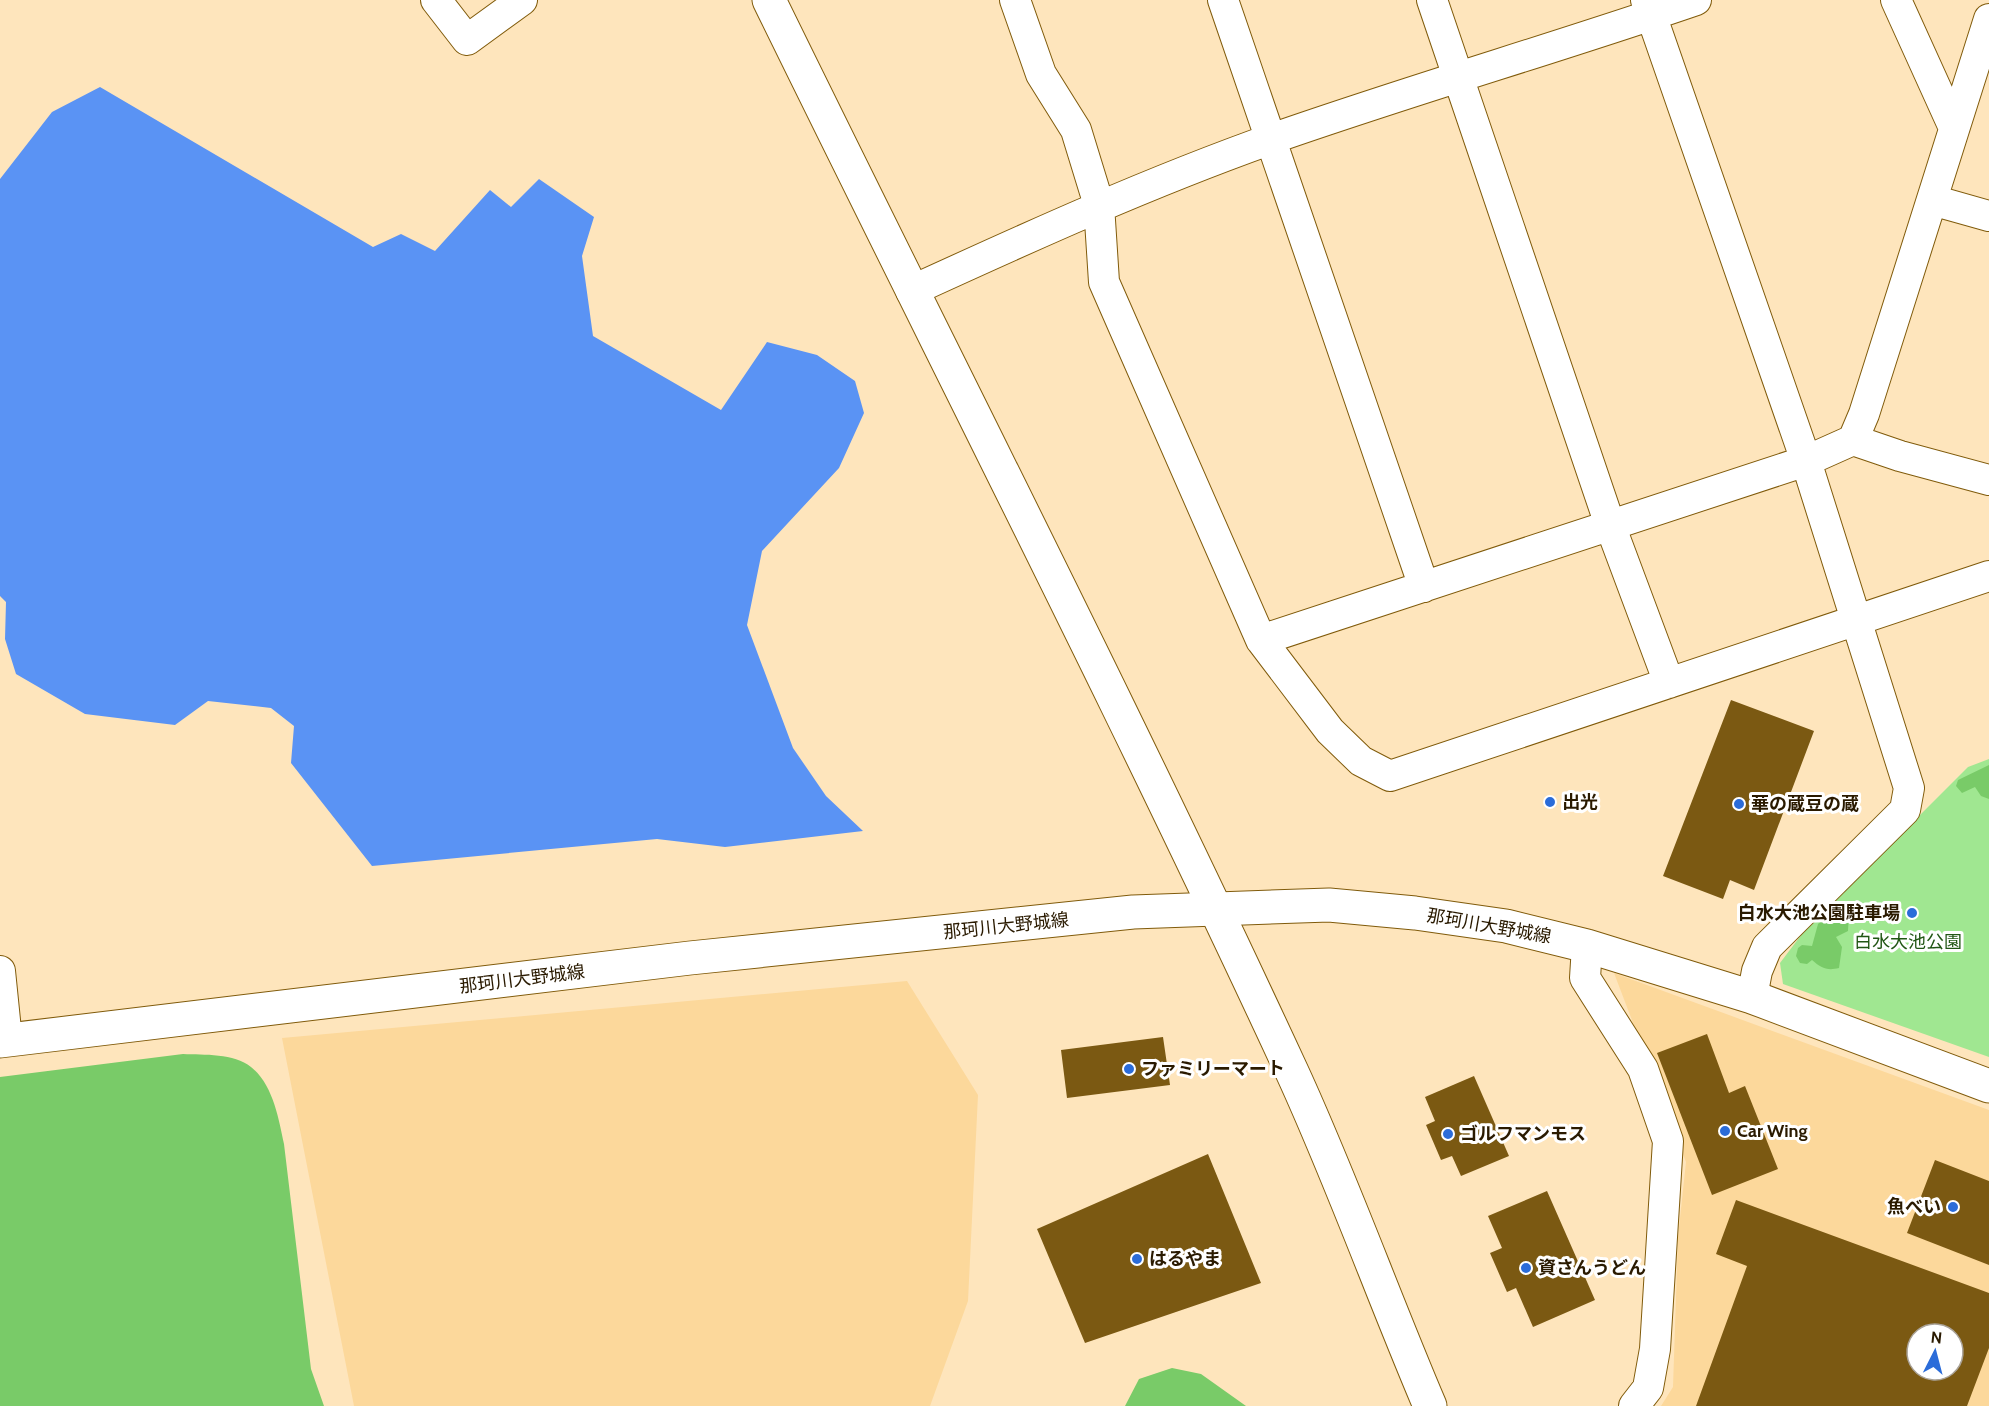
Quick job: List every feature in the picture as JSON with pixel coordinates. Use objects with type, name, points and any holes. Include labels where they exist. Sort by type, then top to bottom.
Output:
[{"type":"main road","points":[[769,0],[1110,693],[1293,1074],[1349,1200],[1390,1313],[1430,1406]]},
{"type":"main road","name":"那珂川大野城線","points":[[4,1041],[690,958],[1133,912],[1215,911],[1329,905],[1415,913],[1506,926],[1587,946],[1752,998],[1989,1086]]},
{"type":"street","points":[[436,0],[467,40],[522,0]]},
{"type":"street","points":[[1015,0],[1041,74],[1076,130],[1099,205],[1104,282],[1262,640],[1330,731],[1361,761],[1390,776],[1989,576]]},
{"type":"street","points":[[1223,0],[1424,587]]},
{"type":"street","points":[[1432,0],[1610,525],[1669,683]]},
{"type":"street","points":[[911,291],[1099,205],[1272,139],[1648,8],[1696,0]]},
{"type":"street","points":[[1896,0],[1954,128]]},
{"type":"street","points":[[1648,8],[1806,461],[1909,788],[1905,810],[1767,947],[1757,971],[1752,998]]},
{"type":"street","points":[[1853,440],[1864,414],[1989,19]]},
{"type":"street","points":[[1932,200],[1989,216]]},
{"type":"street","points":[[1262,640],[1806,461],[1853,440],[1900,456],[1989,480]]},
{"type":"street","points":[[1587,946],[1585,978],[1643,1069],[1668,1141],[1655,1349],[1648,1388],[1634,1406]]},
{"type":"street","points":[[0,971],[4,1041]]},
{"type":"shaded area","points":[[1614,973],[1989,1110],[1989,1406],[1661,1406],[1673,1387],[1678,1237],[1686,1162]]},
{"type":"shaded area","points":[[907,981],[978,1095],[968,1301],[930,1406],[354,1406],[282,1038]]},
{"type":"green space","name":"白水大池公園","points":[[1989,759],[1989,1057],[1783,984],[1780,963],[1805,930],[1968,767]]},
{"type":"green space","points":[[1989,765],[1989,799],[1981,796],[1975,787],[1962,793],[1956,786],[1958,780]]},
{"type":"green space","points":[[1836,908],[1843,908],[1849,913],[1848,931],[1836,937],[1842,947],[1839,968],[1824,968],[1812,960],[1807,964],[1800,963],[1796,956],[1798,948],[1802,945],[1812,946],[1818,924]]},
{"type":"green space","points":[[183,1054],[228,1057],[244,1062],[259,1074],[270,1093],[284,1144],[311,1369],[324,1406],[0,1406],[0,1077]]},
{"type":"green space","points":[[1172,1368],[1201,1374],[1246,1406],[1125,1406],[1139,1379]]},
{"type":"water","points":[[100,87],[373,247],[401,234],[435,251],[490,190],[511,207],[539,179],[594,217],[582,256],[593,336],[721,410],[767,342],[817,355],[855,381],[864,413],[839,468],[762,551],[747,625],[793,748],[826,796],[863,831],[725,847],[657,839],[372,866],[291,763],[294,726],[271,708],[208,701],[175,725],[85,714],[16,674],[5,639],[6,602],[0,596],[0,179],[52,112]]},
{"type":"building","name":"華の蔵豆の蔵","points":[[1731,700],[1814,731],[1754,890],[1730,880],[1723,899],[1663,876]]},
{"type":"building","name":"Car Wing","points":[[1707,1034],[1729,1093],[1745,1086],[1778,1169],[1712,1195],[1657,1053]]},
{"type":"building","points":[[1163,1037],[1170,1085],[1067,1098],[1061,1050]]},
{"type":"building","points":[[1474,1076],[1509,1156],[1461,1176],[1452,1156],[1441,1160],[1426,1125],[1435,1121],[1425,1097]]},
{"type":"building","points":[[1208,1154],[1261,1283],[1085,1343],[1037,1229]]},
{"type":"building","name":"魚べい","points":[[1935,1160],[1989,1181],[1989,1265],[1907,1233]]},
{"type":"building","points":[[1547,1191],[1595,1300],[1533,1327],[1516,1288],[1507,1292],[1490,1253],[1502,1248],[1488,1216]]},
{"type":"building","points":[[1736,1200],[1989,1293],[1989,1348],[1967,1406],[1696,1406],[1747,1266],[1716,1254]]},
{"type":"place","name":"出光","points":[[1550,802]]},
{"type":"place","name":"華の蔵豆の蔵","points":[[1739,804]]},
{"type":"place","name":"白水大池公園駐車場","points":[[1912,913]]},
{"type":"place","name":"ファミリーマート","points":[[1129,1069]]},
{"type":"place","name":"Car Wing","points":[[1725,1131]]},
{"type":"place","name":"ゴルフマンモス","points":[[1448,1134]]},
{"type":"place","name":"魚べい","points":[[1953,1207]]},
{"type":"place","name":"はるやま","points":[[1137,1259]]},
{"type":"place","name":"資さんうどん","points":[[1526,1268]]}]
